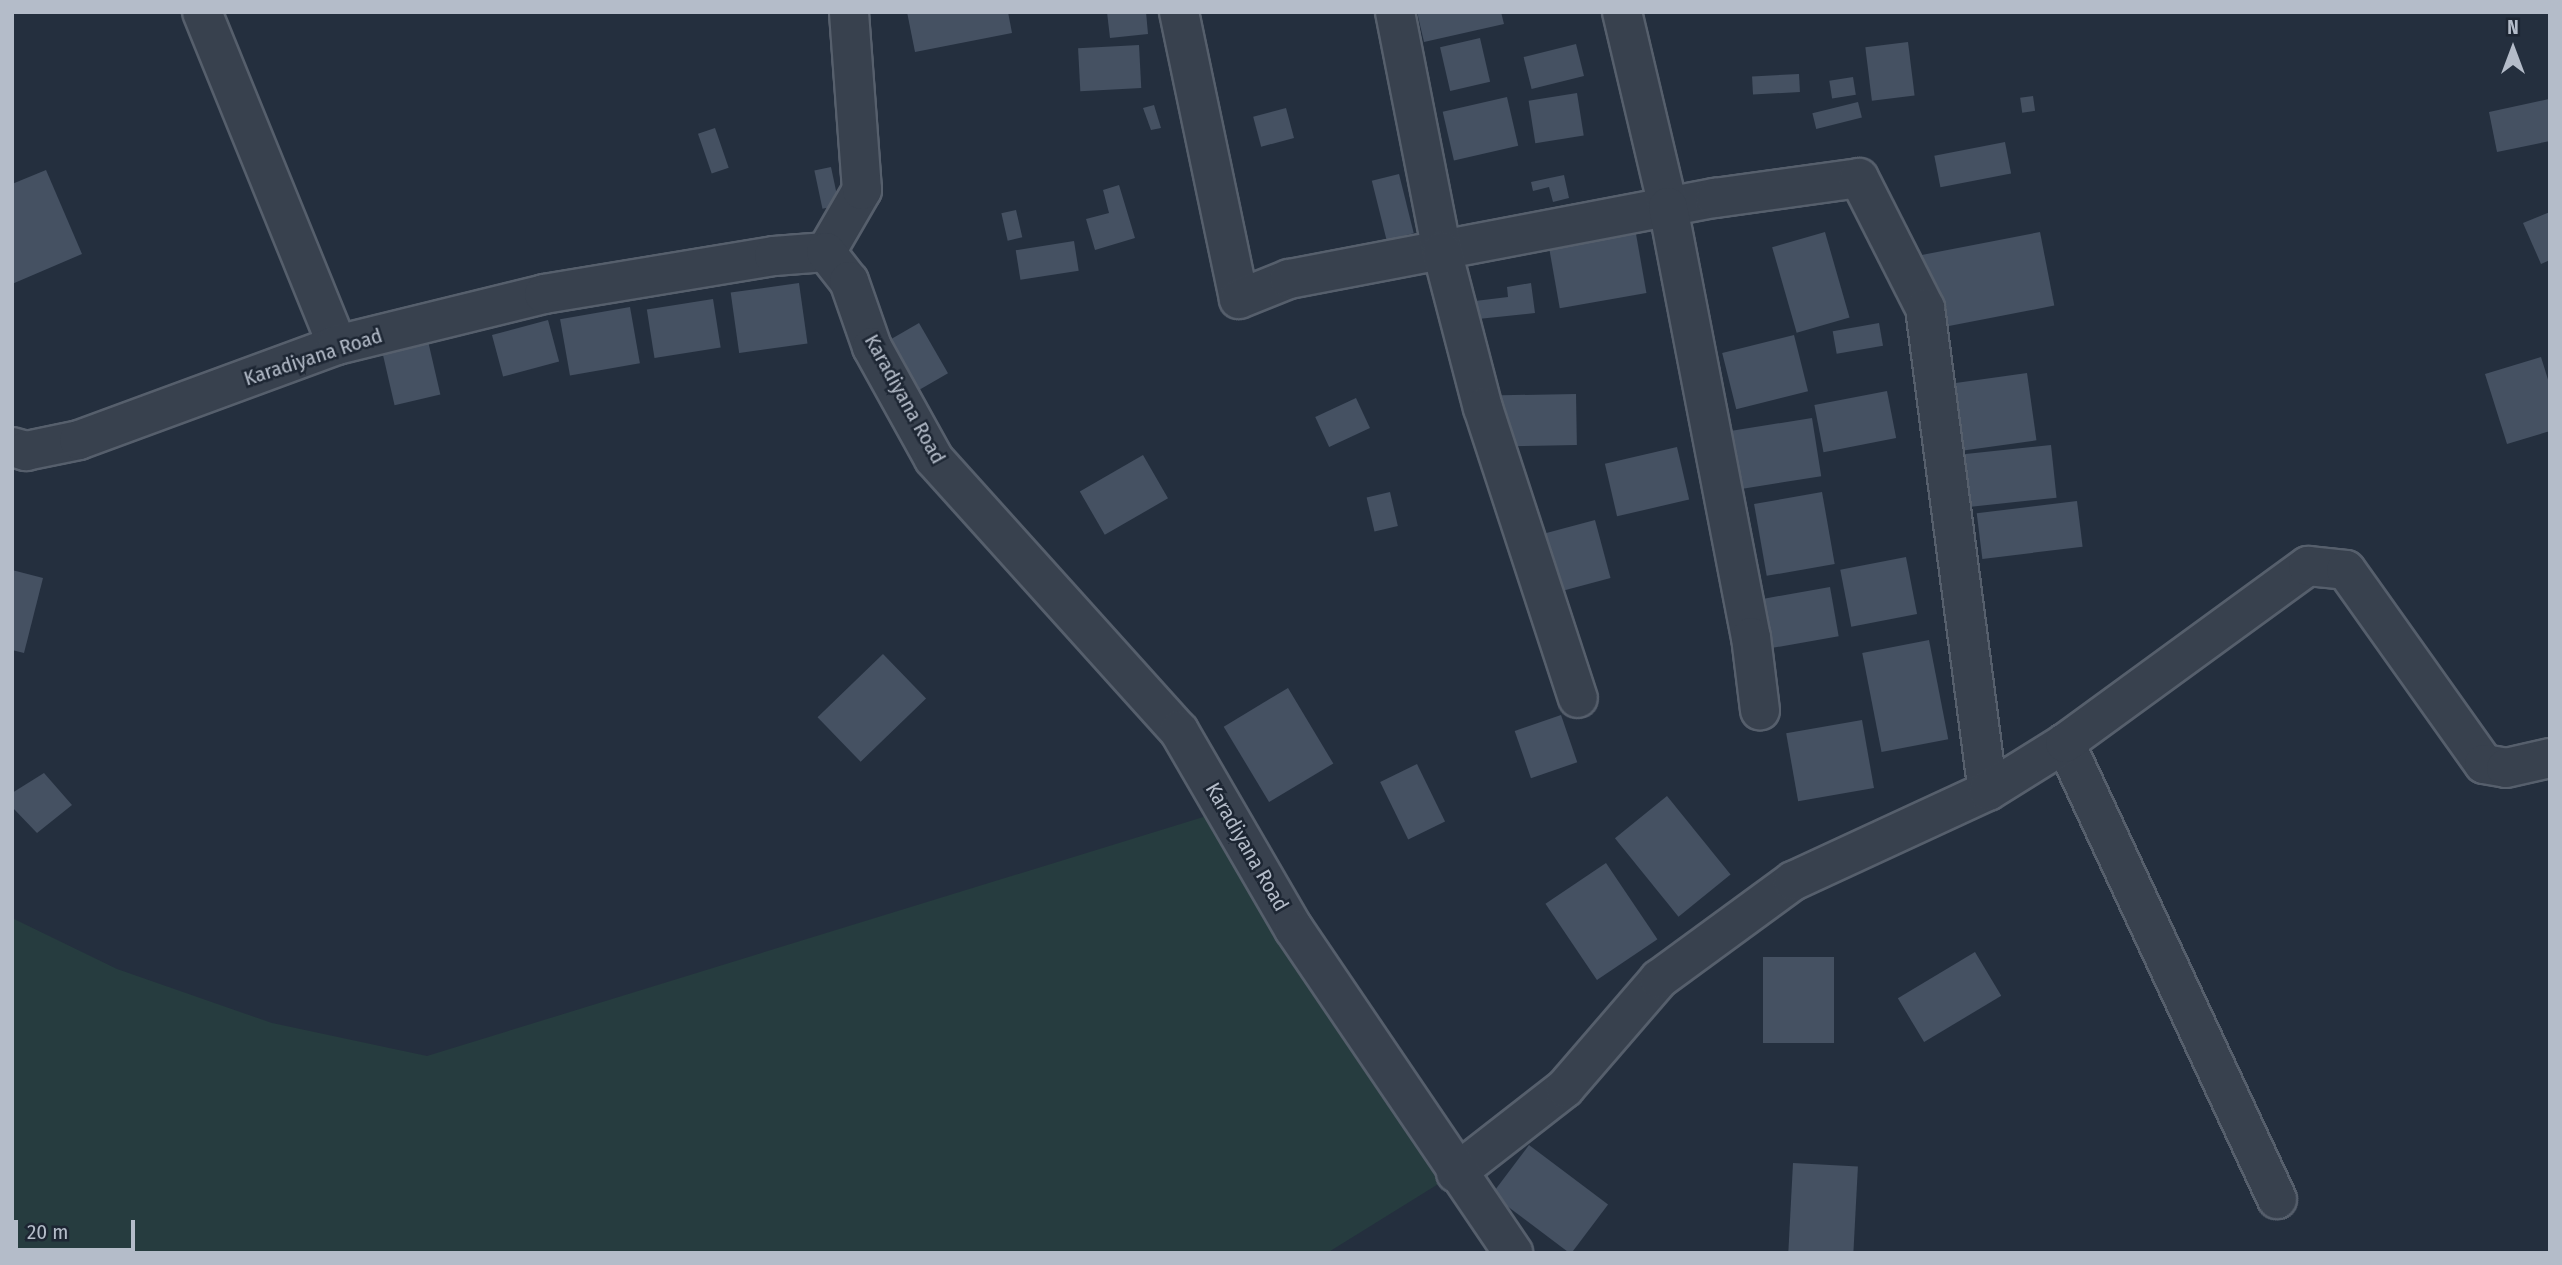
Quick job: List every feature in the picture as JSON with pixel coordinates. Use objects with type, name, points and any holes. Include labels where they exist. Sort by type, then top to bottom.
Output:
[{"type":"street","points":[[202,12],[337,345]]},
{"type":"street","points":[[826,252],[862,190],[849,12]]},
{"type":"street","points":[[1179,12],[1238,299],[1289,279],[1668,208],[1859,178],[1925,308],[1988,791]]},
{"type":"street","points":[[1395,12],[1442,251],[1483,408],[1578,698]]},
{"type":"street","points":[[1622,12],[1668,208],[1751,637],[1760,710]]},
{"type":"street","name":"Karadiyana Road","points":[[12,447],[26,451],[79,440],[337,345],[544,294],[774,256],[826,252],[849,281],[872,347],[934,458],[1179,731],[1294,929],[1455,1173],[1513,1253]]},
{"type":"street","points":[[1455,1173],[1565,1088],[1658,979],[1793,881],[1988,791],[2065,743],[2308,566],[2346,570],[2484,764],[2506,768],[2550,758]]},
{"type":"street","points":[[2065,743],[2277,1199]]},
{"type":"green space","points":[[1226,810],[1456,1173],[1327,1253],[12,1253],[12,918],[117,969],[272,1023],[427,1056]]},
{"type":"building","points":[[907,12],[1008,12],[1012,33],[915,52]]},
{"type":"building","points":[[1107,12],[1146,12],[1148,34],[1110,38]]},
{"type":"building","points":[[1417,12],[1501,12],[1504,24],[1424,42]]},
{"type":"building","points":[[1480,38],[1490,82],[1450,91],[1440,47]]},
{"type":"building","points":[[1908,42],[1915,96],[1872,101],[1865,47]]},
{"type":"building","points":[[1576,44],[1584,76],[1532,89],[1524,57]]},
{"type":"building","points":[[1139,45],[1141,88],[1080,91],[1078,48]]},
{"type":"building","points":[[1799,74],[1800,92],[1753,94],[1752,76]]},
{"type":"building","points":[[1853,77],[1856,95],[1832,99],[1829,81]]},
{"type":"building","points":[[1577,93],[1584,135],[1535,143],[1529,101]]},
{"type":"building","points":[[2033,96],[2035,111],[2022,113],[2020,98]]},
{"type":"building","points":[[1507,97],[1518,146],[1454,161],[1443,112]]},
{"type":"building","points":[[2549,99],[2550,141],[2497,152],[2489,112]]},
{"type":"building","points":[[1858,102],[1862,118],[1816,129],[1812,113]]},
{"type":"building","points":[[1154,105],[1161,128],[1151,130],[1143,108]]},
{"type":"building","points":[[1286,108],[1294,138],[1261,147],[1253,117]]},
{"type":"building","points":[[715,128],[729,168],[712,174],[698,134]]},
{"type":"building","points":[[2005,142],[2011,173],[1940,187],[1934,156]]},
{"type":"building","points":[[831,167],[839,205],[822,209],[814,171]]},
{"type":"building","points":[[46,170],[82,254],[12,284],[12,184]]},
{"type":"building","points":[[1399,174],[1414,233],[1387,240],[1372,181]]},
{"type":"building","points":[[1564,175],[1569,198],[1553,202],[1549,187],[1533,191],[1531,182]]},
{"type":"building","points":[[1119,185],[1135,238],[1095,250],[1086,219],[1109,213],[1103,190]]},
{"type":"building","points":[[1016,210],[1022,237],[1008,241],[1001,213]]},
{"type":"building","points":[[2550,212],[2550,260],[2541,264],[2523,223]]},
{"type":"building","points":[[1825,232],[1850,318],[1797,333],[1772,247]]},
{"type":"building","points":[[2040,232],[2054,306],[1930,330],[1915,256]]},
{"type":"building","points":[[1636,234],[1646,293],[1560,308],[1549,249]]},
{"type":"building","points":[[1074,241],[1079,271],[1020,280],[1016,250]]},
{"type":"building","points":[[799,283],[807,343],[739,353],[731,293]]},
{"type":"building","points":[[1531,283],[1535,313],[1478,319],[1475,301],[1508,297],[1507,287]]},
{"type":"building","points":[[713,299],[721,347],[654,358],[647,309]]},
{"type":"building","points":[[630,307],[640,363],[570,375],[560,319]]},
{"type":"building","points":[[548,320],[559,362],[503,377],[492,335]]},
{"type":"building","points":[[919,323],[948,373],[917,391],[888,341]]},
{"type":"building","points":[[1879,323],[1883,346],[1837,354],[1833,331]]},
{"type":"building","points":[[1794,335],[1808,391],[1736,409],[1722,353]]},
{"type":"building","points":[[428,341],[440,395],[395,405],[382,352]]},
{"type":"building","points":[[2541,357],[2550,386],[2550,431],[2507,444],[2485,374]]},
{"type":"building","points":[[2027,373],[2036,440],[1956,452],[1947,384]]},
{"type":"building","points":[[1887,391],[1896,438],[1824,452],[1814,405]]},
{"type":"building","points":[[1576,394],[1577,445],[1503,446],[1502,395]]},
{"type":"building","points":[[1356,398],[1370,428],[1329,447],[1315,417]]},
{"type":"building","points":[[1812,418],[1821,476],[1741,489],[1732,431]]},
{"type":"building","points":[[2051,445],[2057,498],[1964,507],[1959,455]]},
{"type":"building","points":[[1677,447],[1689,500],[1617,516],[1605,464]]},
{"type":"building","points":[[1143,455],[1168,498],[1105,535],[1080,492]]},
{"type":"building","points":[[1390,492],[1398,526],[1374,532],[1367,497]]},
{"type":"building","points":[[1822,492],[1835,564],[1767,576],[1754,504]]},
{"type":"building","points":[[2077,501],[2083,547],[1982,559],[1977,513]]},
{"type":"building","points":[[1595,520],[1611,578],[1553,593],[1537,536]]},
{"type":"building","points":[[1906,557],[1917,614],[1851,627],[1840,570]]},
{"type":"building","points":[[12,570],[43,578],[24,653],[12,650]]},
{"type":"building","points":[[1830,587],[1839,636],[1773,648],[1764,599]]},
{"type":"building","points":[[1929,640],[1948,739],[1882,752],[1862,653]]},
{"type":"building","points":[[883,654],[926,699],[861,762],[818,717]]},
{"type":"building","points":[[1288,688],[1333,763],[1269,802],[1224,727]]},
{"type":"building","points":[[1561,715],[1577,762],[1531,778],[1515,731]]},
{"type":"building","points":[[1862,720],[1874,788],[1798,801],[1786,733]]},
{"type":"building","points":[[1417,764],[1445,822],[1408,839],[1380,782]]},
{"type":"building","points":[[44,773],[72,805],[37,833],[12,807],[12,793]]},
{"type":"building","points":[[1667,796],[1731,874],[1678,917],[1615,838]]},
{"type":"building","points":[[1606,863],[1657,939],[1597,980],[1545,904]]},
{"type":"building","points":[[1975,952],[2001,996],[1924,1042],[1898,998]]},
{"type":"building","points":[[1763,957],[1834,957],[1834,1043],[1763,1043]]},
{"type":"building","points":[[1529,1145],[1608,1205],[1569,1253],[1492,1195]]},
{"type":"building","points":[[1793,1163],[1858,1166],[1853,1253],[1788,1253]]}]
